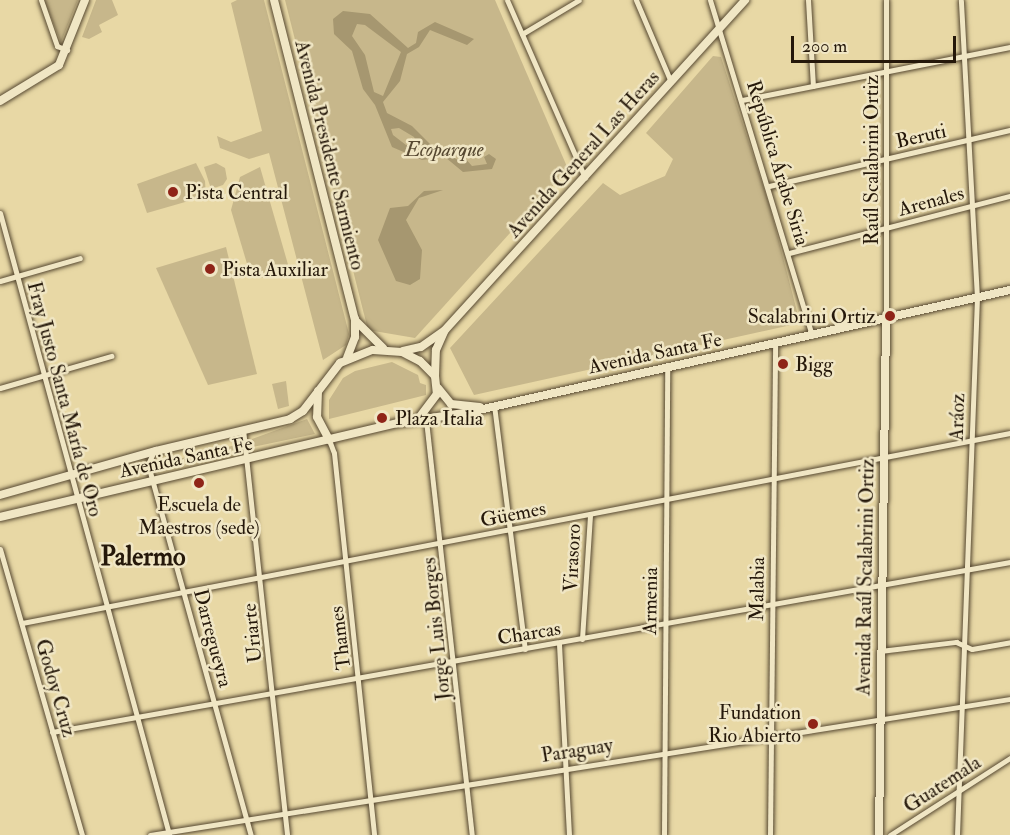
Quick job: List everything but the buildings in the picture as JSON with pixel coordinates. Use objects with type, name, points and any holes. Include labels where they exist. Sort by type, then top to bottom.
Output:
[{"type":"main road","points":[[0,100],[54,70],[67,50],[85,0]]},
{"type":"main road","name":"Avenida Presidente Sarmiento","points":[[274,0],[355,319],[355,337],[347,358]]},
{"type":"main road","name":"Avenida General Las Heras","points":[[402,352],[421,347],[445,330],[745,0]]},
{"type":"main road","name":"Avenida Santa Fe","points":[[0,517],[329,440],[812,336],[1010,290]]},
{"type":"main road","name":"Avenida Presidente Sarmiento","points":[[355,319],[368,338],[383,348]]},
{"type":"main road","name":"Avenida Raúl Scalabrini Ortiz","points":[[879,835],[886,319]]},
{"type":"main road","name":"Avenida General Las Heras","points":[[435,376],[436,350],[445,330]]},
{"type":"main road","points":[[329,440],[318,421],[318,390],[347,358],[383,348],[402,352],[420,361],[435,376],[438,388],[422,420]]},
{"type":"main road","name":"Avenida Santa Fe","points":[[438,388],[451,404],[483,407]]},
{"type":"main road","name":"Avenida Santa Fe","points":[[0,495],[70,474],[296,417],[318,390]]},
{"type":"street","points":[[41,0],[57,46],[67,50]]},
{"type":"street","points":[[507,0],[585,178]]},
{"type":"street","points":[[522,34],[579,0]]},
{"type":"street","points":[[636,0],[671,82]]},
{"type":"street","name":"República Árabe Siria","points":[[710,0],[721,27],[812,336]]},
{"type":"street","points":[[808,0],[813,86]]},
{"type":"street","name":"Raúl Scalabrini Ortiz","points":[[886,0],[888,159],[885,228],[886,319]]},
{"type":"street","name":"Aráoz","points":[[957,835],[965,568],[977,298],[961,0]]},
{"type":"street","points":[[742,99],[887,73],[1010,47]]},
{"type":"street","name":"Beruti","points":[[769,186],[1010,130]]},
{"type":"street","name":"Arenales","points":[[789,253],[1010,196]]},
{"type":"street","name":"Fray Justo Santa María de Oro","points":[[0,213],[15,277],[169,834]]},
{"type":"street","points":[[0,281],[80,258]]},
{"type":"street","name":"Malabia","points":[[770,835],[775,344]]},
{"type":"street","points":[[0,388],[111,356]]},
{"type":"street","name":"Armenia","points":[[664,835],[667,367]]},
{"type":"street","points":[[494,405],[525,650]]},
{"type":"street","name":"Jorge Luis Borges","points":[[422,420],[441,543],[472,835]]},
{"type":"street","name":"Uriarte","points":[[243,429],[249,460],[287,835]]},
{"type":"street","name":"Güemes","points":[[22,623],[774,480],[884,456],[1010,434]]},
{"type":"street","name":"Thames","points":[[329,440],[334,453],[374,835]]},
{"type":"street","name":"Darregueyra","points":[[154,452],[148,464],[251,835]]},
{"type":"street","name":"Virasoro","points":[[582,639],[590,514]]},
{"type":"street","name":"Godoy Cruz","points":[[0,549],[82,835]]},
{"type":"street","name":"Charcas","points":[[52,732],[772,606],[965,568],[1010,562]]},
{"type":"street","points":[[880,651],[956,642],[972,649],[1010,642]]},
{"type":"street","points":[[559,644],[569,835]]},
{"type":"street","name":"Paraguay","points":[[150,835],[169,834],[247,819],[880,717],[1010,699]]},
{"type":"street","name":"Guatemala","points":[[890,835],[1010,758]]},
{"type":"green space","points":[[44,0],[78,0],[61,42],[60,40]]},
{"type":"green space","points":[[96,0],[112,0],[118,15],[99,25],[102,32],[89,39],[82,37]]},
{"type":"green space","points":[[237,0],[264,0],[349,334],[346,345],[323,360],[269,153],[249,159],[220,148],[217,136],[231,142],[262,131],[231,3]]},
{"type":"green space","name":"Ecoparque","points":[[285,0],[495,0],[568,169],[415,338],[368,330]]},
{"type":"green space","points":[[713,56],[721,57],[770,207],[800,323],[474,395],[450,348],[603,183],[620,195],[665,176],[673,159],[646,133]]},
{"type":"green space","name":"Pista Central","points":[[196,163],[205,181],[206,196],[147,213],[137,184]]},
{"type":"green space","points":[[216,163],[225,168],[227,179],[223,185],[211,189],[204,167]]},
{"type":"green space","points":[[260,167],[289,268],[273,278],[262,278],[248,267],[231,210],[240,177]]},
{"type":"green space","points":[[226,247],[257,374],[208,385],[156,268]]},
{"type":"green space","name":"Plaza Italia","points":[[392,362],[418,375],[420,383],[426,385],[426,395],[329,419],[329,400],[343,378],[355,371]]},
{"type":"green space","points":[[286,381],[289,406],[278,409],[272,384]]},
{"type":"green space","points":[[307,419],[315,434],[253,447],[252,439]]},
{"type":"green space","points":[[240,444],[240,450],[154,469],[153,465]]},
{"type":"shaded area","points":[[343,11],[370,14],[408,48],[416,43],[418,32],[435,22],[474,39],[467,45],[430,30],[419,47],[407,54],[400,81],[383,102],[387,113],[412,126],[432,146],[458,160],[464,157],[472,166],[487,164],[484,157],[489,154],[496,159],[492,169],[463,172],[445,157],[422,160],[392,147],[375,105],[363,89],[352,51],[334,34],[333,19]],"holes":[[[357,24],[365,25],[401,52],[383,96],[374,92],[365,55],[352,36]],[[399,128],[414,137],[418,146],[406,145],[393,135],[391,129]]]},
{"type":"shaded area","points":[[443,190],[419,198],[406,220],[422,250],[420,279],[410,285],[396,281],[378,240],[390,208],[408,206],[424,191]]},
{"type":"place","name":"Pista Central","points":[[173,192]]},
{"type":"place","name":"Pista Auxiliar","points":[[210,269]]},
{"type":"place","name":"Scalabrini Ortiz","points":[[890,316]]},
{"type":"place","name":"Bigg","points":[[783,364]]},
{"type":"place","name":"Plaza Italia","points":[[382,418]]},
{"type":"place","name":"Escuela de Maestros (sede)","points":[[199,483]]},
{"type":"place","name":"Fundation Rio Abierto","points":[[813,724]]},
{"type":"district","name":"Palermo","points":[[143,558]]}]
